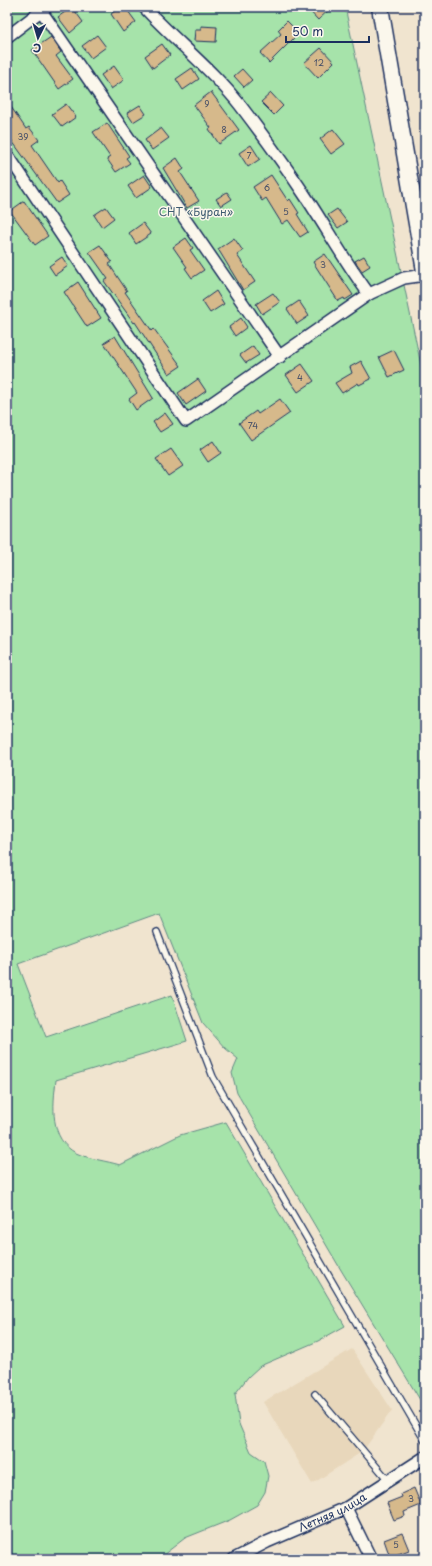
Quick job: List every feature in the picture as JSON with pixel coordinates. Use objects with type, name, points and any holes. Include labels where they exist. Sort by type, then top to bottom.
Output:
[{"type":"street","points":[[144,7],[164,29],[213,75],[239,105],[304,193],[355,275],[369,294]]},
{"type":"street","points":[[380,7],[425,270]]},
{"type":"street","points":[[7,37],[44,9],[280,357]]},
{"type":"street","points":[[7,154],[186,421],[369,294],[404,278],[425,275]]},
{"type":"street","name":"Летняя улица","points":[[234,1559],[267,1542],[346,1508],[425,1457]]},
{"type":"street","points":[[346,1508],[371,1559]]},
{"type":"lane","points":[[157,932],[213,1077],[425,1441]]},
{"type":"lane","points":[[315,1394],[388,1480]]},
{"type":"shaded area","points":[[352,1349],[392,1410],[363,1451],[312,1484],[263,1402]]},
{"type":"green space","name":"СНТ «Буран»","points":[[7,7],[345,7],[425,384],[425,1408],[341,1270],[237,1093],[232,1073],[238,1059],[225,1048],[203,1023],[159,913],[18,964],[46,1037],[172,995],[187,1041],[56,1080],[54,1110],[57,1130],[61,1139],[67,1147],[76,1153],[120,1165],[180,1135],[226,1122],[345,1326],[318,1341],[260,1366],[248,1377],[235,1394],[239,1424],[251,1452],[264,1461],[268,1476],[265,1492],[257,1505],[230,1520],[185,1538],[158,1559],[7,1559]]},
{"type":"building","points":[[72,7],[83,22],[70,33],[58,17]]},
{"type":"building","points":[[120,7],[125,7],[136,22],[123,32],[111,14]]},
{"type":"building","points":[[306,7],[332,7],[318,20]]},
{"type":"building","points":[[287,21],[299,33],[269,63],[260,53],[281,34],[278,30]]},
{"type":"building","points":[[201,26],[217,27],[216,42],[194,41],[195,30],[201,30]]},
{"type":"building","points":[[97,35],[106,47],[91,58],[82,46]]},
{"type":"building","points":[[51,37],[61,52],[56,56],[73,79],[59,89],[32,50]]},
{"type":"building","points":[[162,44],[170,55],[153,68],[145,56]]},
{"type":"building","points":[[321,48],[334,62],[318,78],[304,63]]},
{"type":"building","points":[[114,66],[124,80],[111,89],[101,75]]},
{"type":"building","points":[[192,68],[199,79],[183,90],[176,79]]},
{"type":"building","points":[[242,69],[252,80],[244,87],[234,76]]},
{"type":"building","points":[[211,92],[239,130],[219,144],[209,129],[211,128],[194,105]]},
{"type":"building","points":[[271,93],[283,106],[274,115],[261,102]]},
{"type":"building","points":[[7,101],[26,129],[29,127],[39,140],[32,145],[58,183],[60,181],[69,195],[57,203],[7,134]]},
{"type":"building","points":[[66,104],[76,117],[62,127],[52,114]]},
{"type":"building","points":[[140,105],[146,114],[133,122],[127,113]]},
{"type":"building","points":[[107,123],[129,156],[126,158],[130,163],[116,172],[107,159],[110,157],[93,132]]},
{"type":"building","points":[[161,128],[169,138],[152,150],[145,140]]},
{"type":"building","points":[[333,129],[345,144],[331,154],[320,139]]},
{"type":"building","points":[[251,145],[260,159],[248,167],[239,153]]},
{"type":"building","points":[[177,158],[184,169],[180,172],[199,201],[187,208],[163,168]]},
{"type":"building","points":[[144,175],[152,187],[136,198],[128,186]]},
{"type":"building","points":[[271,175],[288,201],[290,199],[308,232],[300,237],[288,220],[282,224],[266,198],[262,201],[253,187]]},
{"type":"building","points":[[227,192],[232,199],[221,206],[216,199]]},
{"type":"building","points":[[24,201],[48,236],[35,245],[10,211]]},
{"type":"building","points":[[106,207],[114,218],[102,227],[94,215]]},
{"type":"building","points":[[337,209],[347,222],[338,228],[328,215]]},
{"type":"building","points":[[143,223],[151,234],[136,244],[129,233]]},
{"type":"building","points":[[186,238],[193,248],[190,250],[204,270],[192,278],[185,268],[187,267],[173,247]]},
{"type":"building","points":[[234,238],[243,251],[237,255],[255,282],[243,290],[218,249]]},
{"type":"building","points":[[100,245],[112,262],[109,264],[127,291],[125,292],[152,331],[154,329],[181,366],[169,374],[135,322],[134,323],[104,281],[108,279],[89,252]]},
{"type":"building","points":[[325,254],[353,295],[345,300],[344,298],[338,301],[313,262]]},
{"type":"building","points":[[364,256],[370,266],[362,271],[355,261]]},
{"type":"building","points":[[62,257],[68,266],[55,275],[49,266]]},
{"type":"building","points":[[78,282],[101,318],[87,327],[64,292]]},
{"type":"building","points":[[216,291],[224,304],[210,313],[202,301]]},
{"type":"building","points":[[273,293],[280,302],[262,314],[256,304]]},
{"type":"building","points":[[299,301],[309,316],[297,324],[287,309]]},
{"type":"building","points":[[241,318],[247,327],[235,336],[229,327]]},
{"type":"building","points":[[115,336],[153,398],[136,410],[129,399],[137,393],[104,343]]},
{"type":"building","points":[[253,346],[259,355],[246,363],[240,355]]},
{"type":"building","points":[[394,350],[404,370],[389,377],[379,357]]},
{"type":"building","points":[[361,361],[371,379],[359,385],[358,383],[342,393],[335,383],[352,373],[350,367]]},
{"type":"building","points":[[302,364],[314,381],[298,392],[286,375]]},
{"type":"building","points":[[198,379],[206,391],[186,405],[178,393]]},
{"type":"building","points":[[280,399],[290,413],[251,440],[239,423],[256,411],[258,414]]},
{"type":"building","points":[[165,413],[173,424],[160,432],[153,422]]},
{"type":"building","points":[[213,441],[221,453],[208,462],[200,450]]},
{"type":"building","points":[[171,449],[183,466],[168,476],[156,459]]},
{"type":"building","points":[[414,1488],[421,1505],[404,1512],[405,1516],[394,1520],[387,1503],[402,1497],[401,1494]]},
{"type":"building","points":[[402,1533],[409,1550],[390,1557],[384,1540]]}]
